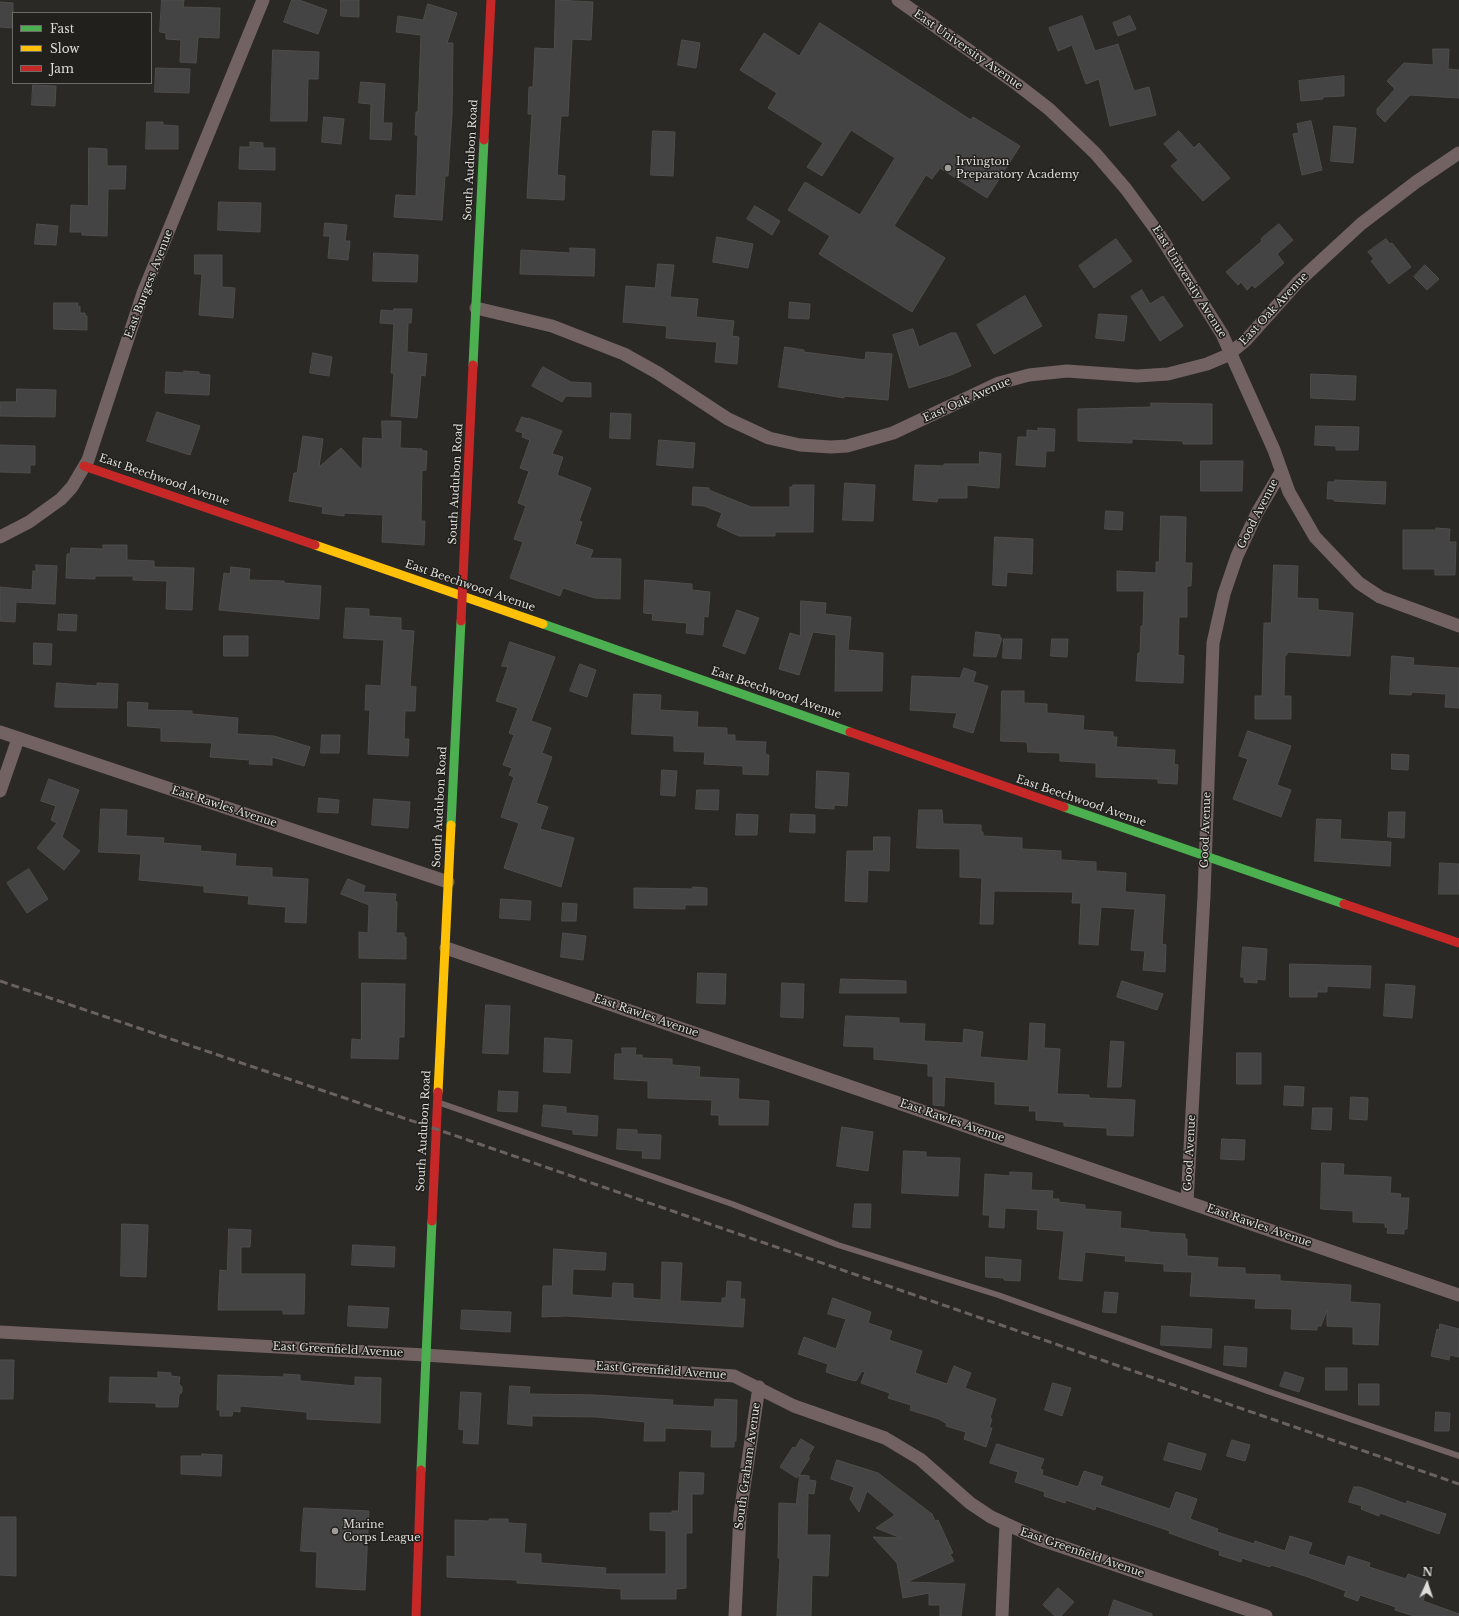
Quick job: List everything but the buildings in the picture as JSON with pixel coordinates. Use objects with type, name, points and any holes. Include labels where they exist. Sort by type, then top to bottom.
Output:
[{"type":"street","name":"East Burgess Avenue","points":[[0,537],[29,522],[61,499],[72,487],[84,466],[143,293],[263,0]]},
{"type":"street","name":"South Audubon Road","points":[[416,1616],[425,1355],[491,0]]},
{"type":"street","name":"East University Avenue","points":[[898,0],[1031,94],[1095,153],[1145,214],[1209,312],[1232,352],[1274,450],[1289,492],[1311,532],[1360,583],[1389,601],[1459,626]]},
{"type":"street","name":"East Oak Avenue","points":[[476,308],[522,318],[574,334],[624,354],[658,373],[728,419],[754,432],[784,443],[816,446],[847,446],[878,439],[999,383],[1029,375],[1067,371],[1137,376],[1168,374],[1207,364],[1232,352],[1246,340],[1298,282],[1360,224],[1416,182],[1459,153]]},
{"type":"street","name":"East Beechwood Avenue","points":[[84,466],[1459,943]]},
{"type":"street","name":"Good Avenue","points":[[1187,1202],[1206,856],[1212,668],[1216,627],[1224,594],[1237,556],[1257,513],[1281,472]]},
{"type":"street","name":"East Rawles Avenue","points":[[0,732],[448,882]]},
{"type":"street","points":[[0,791],[18,739]]},
{"type":"street","name":"East Rawles Avenue","points":[[446,948],[1459,1295]]},
{"type":"street","name":"East Greenfield Avenue","points":[[0,1332],[425,1355],[734,1376],[759,1387],[794,1406],[885,1438],[920,1459],[970,1503],[1006,1524],[1038,1539],[1266,1616]]},
{"type":"street","name":"South Graham Avenue","points":[[735,1616],[740,1514],[759,1387]]},
{"type":"street","points":[[1002,1616],[1006,1524]]},
{"type":"lane","points":[[438,1102],[732,1204],[838,1245],[998,1295],[1190,1364],[1459,1456]]},
{"type":"railway","points":[[0,981],[436,1129],[1459,1484]]},
{"type":"traffic: fast","points":[[473,365],[484,140]]},
{"type":"traffic: fast","points":[[451,825],[461,621]]},
{"type":"traffic: fast","points":[[543,624],[850,732]]},
{"type":"traffic: fast","points":[[1064,807],[1344,904]]},
{"type":"traffic: fast","points":[[421,1470],[432,1221]]},
{"type":"traffic: slow","points":[[315,545],[543,624]]},
{"type":"traffic: slow","points":[[438,1092],[451,825]]},
{"type":"traffic: jam","points":[[484,140],[491,0]]},
{"type":"traffic: jam","points":[[461,621],[473,365]]},
{"type":"traffic: jam","points":[[84,466],[315,545]]},
{"type":"traffic: jam","points":[[850,732],[1064,807]]},
{"type":"traffic: jam","points":[[1344,904],[1459,943]]},
{"type":"traffic: jam","points":[[432,1221],[438,1092]]},
{"type":"traffic: jam","points":[[416,1616],[421,1470]]},
{"type":"place","name":"Irvington Preparatory Academy","points":[[948,168]]},
{"type":"place","name":"Marine Corps League","points":[[335,1531]]}]
